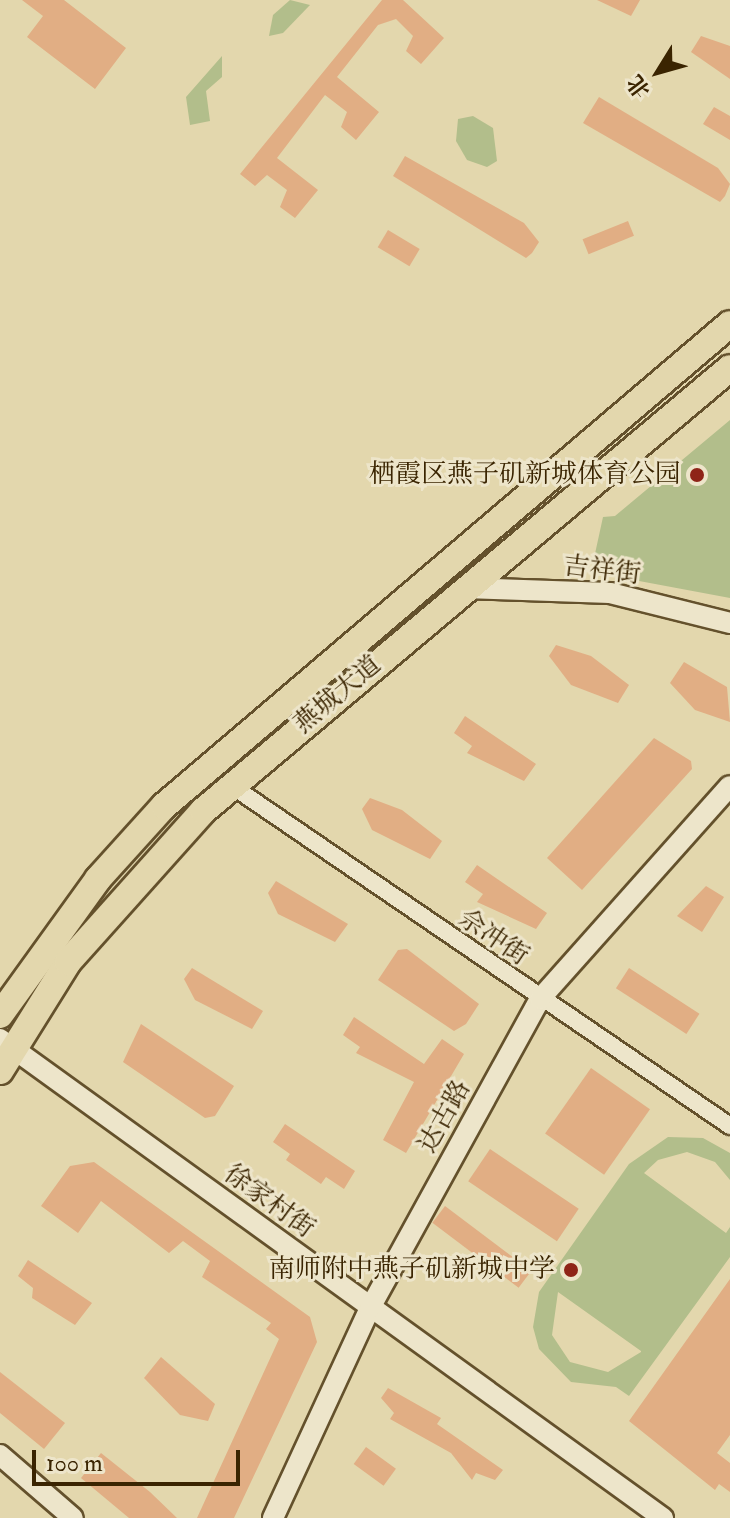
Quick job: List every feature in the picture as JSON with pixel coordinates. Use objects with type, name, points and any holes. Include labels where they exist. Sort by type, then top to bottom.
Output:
[{"type":"main road","name":"燕城大道","points":[[0,1015],[98,879],[164,806],[730,324]]},
{"type":"main road","name":"燕城大道","points":[[0,1071],[6,1043],[130,886],[232,786],[730,368]]},
{"type":"street","name":"吉祥街","points":[[465,588],[610,593],[730,623]]},
{"type":"street","name":"佘冲街","points":[[232,786],[730,1126]]},
{"type":"street","name":"达古路","points":[[273,1518],[370,1308],[540,999],[730,786]]},
{"type":"street","name":"徐家村街","points":[[6,1043],[663,1518]]},
{"type":"street","points":[[0,1455],[73,1518]]},
{"type":"green space","points":[[290,0],[310,5],[283,33],[269,36],[273,15]]},
{"type":"green space","points":[[222,56],[222,77],[206,91],[210,121],[190,125],[186,97]]},
{"type":"green space","points":[[473,116],[493,128],[497,161],[487,167],[467,160],[456,141],[458,119]]},
{"type":"green space","name":"栖霞区燕子矶新城体育公园","points":[[730,420],[730,598],[591,572],[603,517],[615,516]]},
{"type":"green space","points":[[668,1137],[703,1138],[730,1153],[730,1180],[715,1162],[687,1152],[658,1160],[644,1173],[726,1233],[730,1227],[730,1257],[629,1396],[616,1387],[571,1382],[539,1349],[533,1327],[539,1292],[629,1164]],"holes":[[[558,1292],[641,1351],[608,1372],[570,1362],[552,1335]]]},
{"type":"building","points":[[22,0],[64,0],[126,48],[95,89],[27,37],[43,16]]},
{"type":"building","points":[[382,0],[403,0],[444,38],[421,64],[406,51],[413,36],[396,19],[378,25],[337,77],[379,112],[356,140],[341,127],[347,112],[325,95],[277,158],[318,190],[295,218],[280,207],[287,190],[267,175],[255,186],[240,174]]},
{"type":"building","points":[[597,0],[640,0],[631,16]]},
{"type":"building","points":[[701,36],[730,46],[730,79],[691,52]]},
{"type":"building","points":[[599,97],[718,168],[730,184],[725,196],[720,202],[583,123]]},
{"type":"building","points":[[714,107],[730,116],[730,140],[703,124]]},
{"type":"building","points":[[405,156],[524,223],[539,242],[532,253],[526,258],[393,176]]},
{"type":"building","points":[[628,221],[634,236],[589,254],[583,239]]},
{"type":"building","points":[[388,230],[420,249],[409,266],[378,247]]},
{"type":"building","points":[[556,645],[591,656],[629,685],[618,703],[571,685],[549,656]]},
{"type":"building","points":[[684,662],[727,687],[730,722],[695,710],[670,683]]},
{"type":"building","points":[[465,716],[536,764],[524,781],[467,753],[472,746],[454,733]]},
{"type":"building","points":[[654,738],[691,761],[692,769],[582,890],[547,858]]},
{"type":"building","points":[[370,798],[402,810],[442,841],[430,859],[372,830],[362,809]]},
{"type":"building","points":[[477,865],[547,913],[536,929],[477,902],[483,894],[465,882]]},
{"type":"building","points":[[276,881],[348,924],[335,942],[278,914],[268,893]]},
{"type":"building","points":[[706,886],[724,897],[702,932],[677,916]]},
{"type":"building","points":[[407,949],[479,1004],[466,1024],[454,1031],[378,980],[398,950]]},
{"type":"building","points":[[192,968],[263,1011],[252,1029],[195,1000],[184,979]]},
{"type":"building","points":[[629,968],[699,1014],[686,1034],[616,988]]},
{"type":"building","points":[[354,1017],[424,1064],[442,1039],[464,1054],[406,1153],[383,1140],[414,1082],[356,1053],[360,1047],[343,1035]]},
{"type":"building","points":[[141,1024],[234,1086],[215,1116],[205,1118],[123,1062]]},
{"type":"building","points":[[591,1068],[650,1109],[604,1175],[545,1134]]},
{"type":"building","points":[[285,1124],[355,1171],[344,1189],[326,1177],[321,1184],[286,1160],[290,1154],[273,1142]]},
{"type":"building","points":[[490,1149],[579,1209],[557,1241],[468,1181]]},
{"type":"building","points":[[94,1162],[310,1317],[317,1342],[234,1518],[197,1518],[279,1339],[266,1329],[271,1323],[202,1277],[210,1261],[183,1241],[169,1253],[101,1201],[78,1233],[41,1206],[70,1166]]},
{"type":"building","points":[[445,1206],[531,1271],[519,1288],[432,1223]]},
{"type":"building","points":[[28,1260],[92,1303],[75,1325],[32,1298],[33,1288],[18,1276]]},
{"type":"building","points":[[730,1279],[730,1435],[717,1453],[730,1463],[730,1492],[719,1484],[715,1490],[629,1421]]},
{"type":"building","points":[[161,1357],[215,1404],[208,1421],[180,1415],[144,1378]]},
{"type":"building","points":[[0,1372],[65,1423],[44,1449],[0,1413]]},
{"type":"building","points":[[388,1388],[441,1418],[437,1424],[503,1470],[495,1480],[476,1473],[472,1480],[451,1453],[390,1419],[394,1413],[381,1398]]},
{"type":"building","points":[[366,1447],[396,1469],[384,1486],[354,1464]]},
{"type":"building","points":[[101,1453],[177,1518],[129,1518],[81,1478]]},
{"type":"place","name":"栖霞区燕子矶新城体育公园","points":[[697,475]]},
{"type":"place","name":"南师附中燕子矶新城中学","points":[[571,1270]]}]
